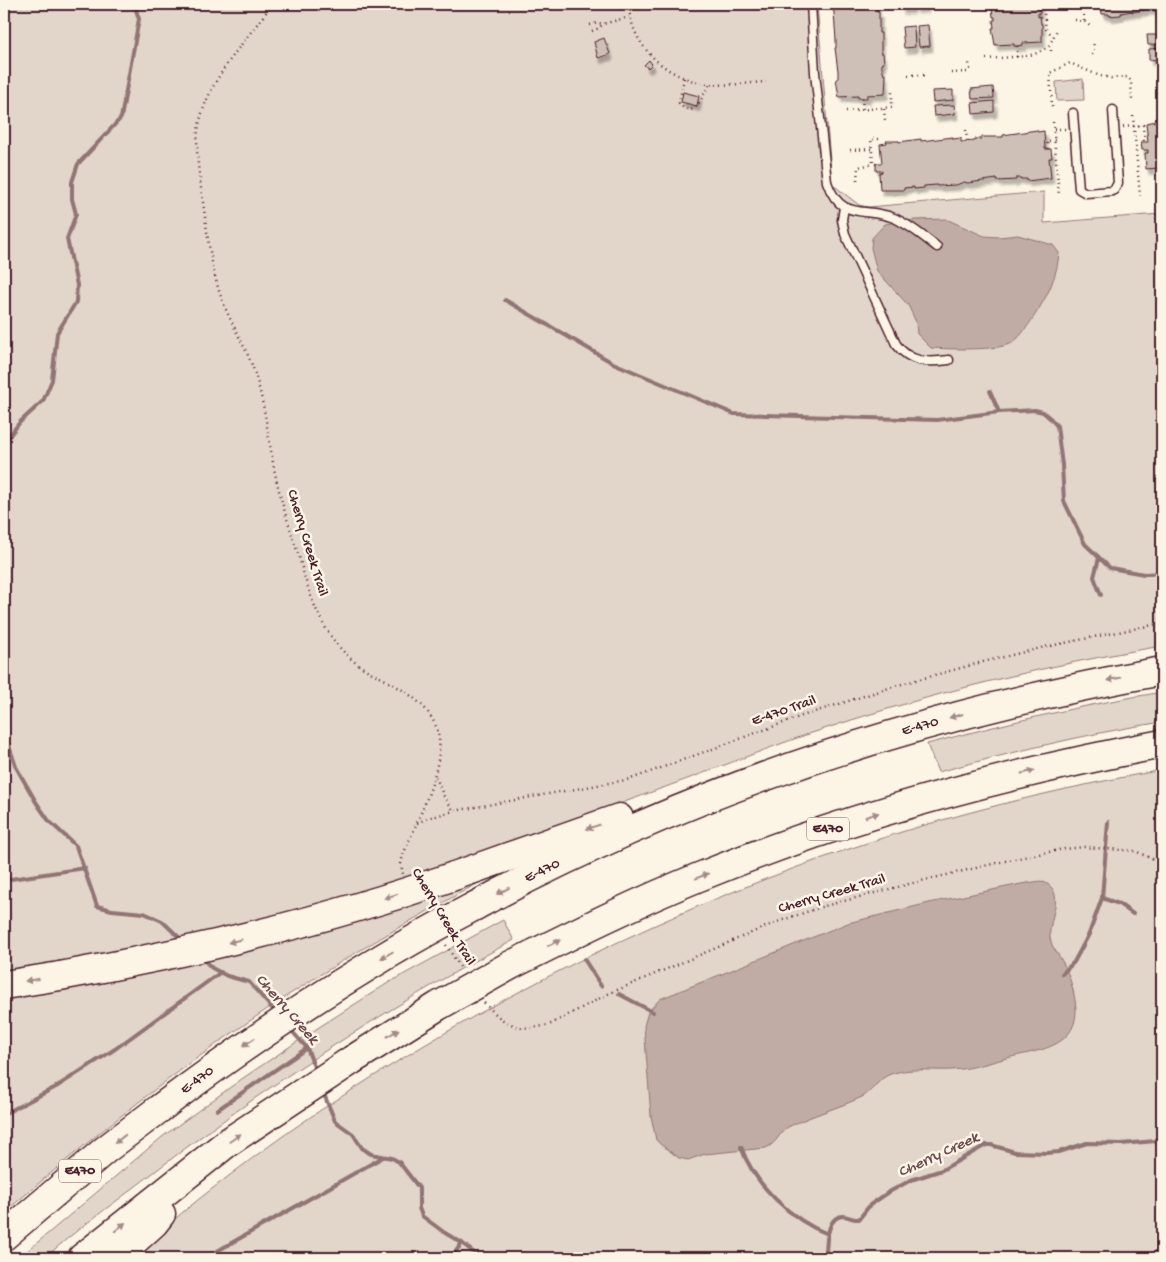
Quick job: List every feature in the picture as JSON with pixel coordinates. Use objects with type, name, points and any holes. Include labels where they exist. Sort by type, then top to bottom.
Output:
[{"type":"highway","name":"E-470","points":[[4,1236],[105,1150],[246,1044],[301,1007],[475,906],[564,861],[654,820],[839,751],[916,727],[1010,702],[1162,671]]},
{"type":"highway","name":"E470","points":[[82,1258],[196,1167],[314,1084],[438,1006],[510,964],[643,900],[709,873],[842,824],[938,795],[989,781],[1162,744]]},
{"type":"highway","points":[[4,984],[60,976],[155,958],[256,935],[330,915],[454,876],[802,752],[839,751]]},
{"type":"highway","points":[[116,1258],[154,1223],[196,1167]]},
{"type":"lane","points":[[811,4],[815,74],[827,182],[836,201],[844,207],[857,212],[880,214],[901,221],[937,247]]},
{"type":"lane","points":[[1073,113],[1079,189],[1086,193],[1112,191],[1117,186],[1112,110]]},
{"type":"lane","points":[[844,207],[842,220],[845,234],[896,344],[902,352],[912,359],[934,362],[949,360]]},
{"type":"path","name":"Cherry Creek Trail","points":[[272,4],[219,77],[201,116],[198,132],[198,162],[212,264],[216,284],[254,369],[278,489],[307,586],[316,609],[331,636],[344,652],[361,666],[402,689],[430,715],[436,727],[439,739],[435,776],[402,860],[401,868],[405,880]]},
{"type":"path","points":[[629,4],[629,17],[636,35],[646,50],[667,68],[684,78],[710,84],[766,82]]},
{"type":"path","points":[[1043,4],[1046,30],[1053,36]]},
{"type":"path","points":[[1084,4],[1084,21]]},
{"type":"path","points":[[592,31],[604,24],[629,17]]},
{"type":"path","points":[[1074,20],[1084,21],[1091,27]]},
{"type":"path","points":[[590,25],[604,24]]},
{"type":"path","points":[[1051,51],[1053,36],[1057,30]]},
{"type":"path","points":[[1092,56],[1094,42]]},
{"type":"path","points":[[986,59],[1018,57],[1037,53],[1051,45]]},
{"type":"path","points":[[1017,46],[1018,57]]},
{"type":"path","points":[[951,73],[967,72],[970,69],[969,63],[971,63]]},
{"type":"path","points":[[1052,107],[1050,73],[1060,65],[1070,63],[1082,67],[1094,75],[1106,78],[1128,77],[1131,81],[1132,101]]},
{"type":"path","points":[[908,75],[927,75]]},
{"type":"path","points":[[684,78],[679,103],[687,109],[693,109],[698,105],[710,84]]},
{"type":"path","points":[[846,111],[892,107],[892,92]]},
{"type":"path","points":[[862,98],[863,110]]},
{"type":"path","points":[[884,108],[884,120]]},
{"type":"path","points":[[1133,116],[1140,196]]},
{"type":"path","points":[[1053,122],[1059,196]]},
{"type":"path","points":[[1122,127],[1143,125],[1144,142]]},
{"type":"path","points":[[1054,129],[1066,129]]},
{"type":"path","points":[[966,130],[967,141]]},
{"type":"path","points":[[857,180],[858,167],[874,164],[871,139],[875,137],[880,138]]},
{"type":"path","points":[[1048,149],[1047,140],[1055,140]]},
{"type":"path","points":[[850,150],[871,149]]},
{"type":"path","name":"E-470 Trail","points":[[415,823],[454,811],[631,779],[794,719],[924,678],[1036,649],[1162,623]]},
{"type":"path","points":[[435,776],[443,795],[454,811]]},
{"type":"path","name":"Cherry Creek Trail","points":[[483,1002],[495,1015],[513,1026],[526,1028],[543,1026],[561,1020],[608,994],[740,936],[802,913],[918,881],[1009,860],[1070,848],[1093,848],[1141,853],[1162,867]]},
{"type":"path","name":"Cherry Creek Trail","points":[[445,943],[464,972]]},
{"type":"shaded area","points":[[4,4],[817,4],[832,184],[859,205],[868,207],[1044,192],[1044,223],[1160,214],[1158,184],[1162,183],[1162,646],[1033,671],[905,704],[788,741],[494,849],[324,903],[165,942],[58,963],[4,971]]},
{"type":"shaded area","points":[[1083,79],[1084,100],[1057,101],[1056,82]]},
{"type":"shaded area","points":[[946,219],[984,236],[1018,235],[1053,245],[1059,253],[1055,276],[1046,297],[1035,316],[1012,343],[1005,346],[985,348],[931,348],[917,334],[916,322],[908,305],[877,271],[871,248],[872,238],[885,224],[914,220]]},
{"type":"shaded area","points":[[1162,692],[1162,722],[1049,744],[938,772],[927,744],[1044,715]]},
{"type":"shaded area","points":[[1162,770],[1162,1258],[128,1258],[216,1186],[269,1146],[323,1109],[407,1055],[475,1016],[615,944],[686,911],[759,881],[833,854],[908,830],[1034,796]]},
{"type":"shaded area","points":[[483,876],[484,880],[341,962],[191,1062],[65,1161],[4,1213],[4,994]]},
{"type":"shaded area","points":[[1041,881],[1050,886],[1054,892],[1056,900],[1050,934],[1051,942],[1068,973],[1076,1006],[1074,1024],[1061,1041],[1040,1050],[972,1067],[951,1070],[911,1070],[891,1074],[886,1076],[862,1097],[788,1127],[766,1148],[705,1154],[688,1160],[679,1158],[656,1140],[651,1116],[644,1026],[648,1012],[660,999],[848,923],[929,903]]},
{"type":"shaded area","points":[[503,920],[514,940],[369,1023],[275,1084],[79,1229],[45,1258],[19,1258],[162,1137],[243,1078],[388,983]]},
{"type":"building","points":[[832,4],[878,4],[881,53],[883,53],[884,63],[882,68],[884,75],[886,75],[885,94],[867,95],[867,98],[858,98],[858,96],[839,97],[836,79],[838,79],[838,71]]},
{"type":"building","points":[[901,4],[912,4],[912,8],[901,9]]},
{"type":"building","points":[[915,4],[926,4],[926,7],[915,8]]},
{"type":"building","points":[[994,4],[1039,4],[1040,13],[1038,13],[1038,17],[1040,16],[1042,24],[1042,42],[1023,43],[1023,45],[1017,46],[1014,46],[1014,44],[995,45],[992,28],[994,28],[993,20],[995,20],[992,6]]},
{"type":"building","points":[[1101,4],[1162,4],[1162,10],[1132,11],[1121,13],[1121,15],[1109,16],[1109,14],[1102,14]]},
{"type":"building","points":[[928,25],[930,46],[919,47],[917,26]]},
{"type":"building","points":[[914,26],[915,47],[904,48],[902,27]]},
{"type":"building","points":[[1147,35],[1162,35],[1162,45],[1148,45]]},
{"type":"building","points":[[604,38],[610,54],[598,58],[594,42]]},
{"type":"building","points":[[1162,48],[1162,59],[1149,60],[1149,49]]},
{"type":"building","points":[[649,60],[652,64],[648,68],[644,65]]},
{"type":"building","points":[[993,87],[994,98],[972,99],[971,89]]},
{"type":"building","points":[[953,90],[953,100],[933,102],[932,91]]},
{"type":"building","points":[[683,92],[699,96],[697,106],[681,102]]},
{"type":"building","points":[[994,101],[994,112],[973,114],[972,103]]},
{"type":"building","points":[[954,105],[955,114],[934,116],[933,106]]},
{"type":"building","points":[[1162,120],[1162,170],[1158,170],[1158,168],[1146,169],[1145,153],[1148,153],[1148,150],[1142,150],[1141,142],[1148,142],[1146,123]]},
{"type":"building","points":[[1037,130],[1037,132],[1044,131],[1045,149],[1051,149],[1052,158],[1049,158],[1051,178],[1027,181],[1027,179],[1021,178],[997,181],[997,179],[964,182],[956,185],[924,186],[924,188],[914,189],[914,187],[904,188],[904,190],[880,190],[879,173],[882,171],[876,171],[876,163],[882,163],[880,144],[887,143],[886,141],[899,142],[921,139],[921,141],[953,137],[953,139],[961,138],[961,142],[975,141],[975,139],[981,139],[981,137],[1003,137],[1003,135]]},
{"type":"waterway","name":"Cherry Creek","points":[[4,443],[20,422],[43,401],[52,380],[57,333],[76,302],[77,285],[67,239],[76,214],[72,199],[72,182],[78,164],[121,118],[139,19],[134,4]]},
{"type":"waterway","points":[[505,300],[613,363],[734,414],[937,420],[999,412],[1035,410],[1043,412],[1057,426],[1064,501],[1085,544],[1110,568],[1144,574],[1162,573]]},
{"type":"waterway","points":[[990,391],[999,412]]},
{"type":"waterway","points":[[1099,558],[1094,577],[1101,595]]},
{"type":"waterway","name":"Cherry Creek","points":[[4,731],[16,767],[36,802],[49,821],[76,846],[97,906],[112,910],[144,913],[162,921],[183,941]]},
{"type":"waterway","points":[[1062,974],[1074,962],[1089,934],[1102,898],[1108,822]]},
{"type":"waterway","points":[[4,880],[85,868]]},
{"type":"waterway","points":[[1102,898],[1119,904],[1133,914]]},
{"type":"waterway","name":"Cherry Creek","points":[[201,957],[212,968],[227,976],[249,982],[277,1014]]},
{"type":"waterway","points":[[584,959],[601,986]]},
{"type":"waterway","points":[[4,1114],[56,1087],[115,1049],[221,972]]},
{"type":"waterway","points":[[619,994],[653,1012]]},
{"type":"waterway","name":"Cherry Creek","points":[[290,1029],[307,1048],[316,1072]]},
{"type":"waterway","points":[[217,1110],[307,1048]]},
{"type":"waterway","name":"Cherry Creek","points":[[323,1092],[335,1121],[353,1134],[362,1148],[371,1154],[392,1158],[399,1162],[419,1188],[419,1208],[422,1216],[462,1243],[480,1258]]},
{"type":"waterway","name":"Cherry Creek","points":[[826,1258],[828,1233],[830,1226],[837,1217],[843,1216],[859,1219],[870,1205],[889,1192],[911,1180],[942,1170],[986,1145],[1015,1152],[1047,1153],[1059,1152],[1087,1143],[1121,1144],[1156,1141],[1162,1144]]},
{"type":"waterway","points":[[741,1147],[747,1161],[764,1187],[801,1220],[828,1234]]},
{"type":"waterway","points":[[205,1258],[383,1157]]},
{"type":"waterway","points":[[451,1258],[462,1243]]}]
